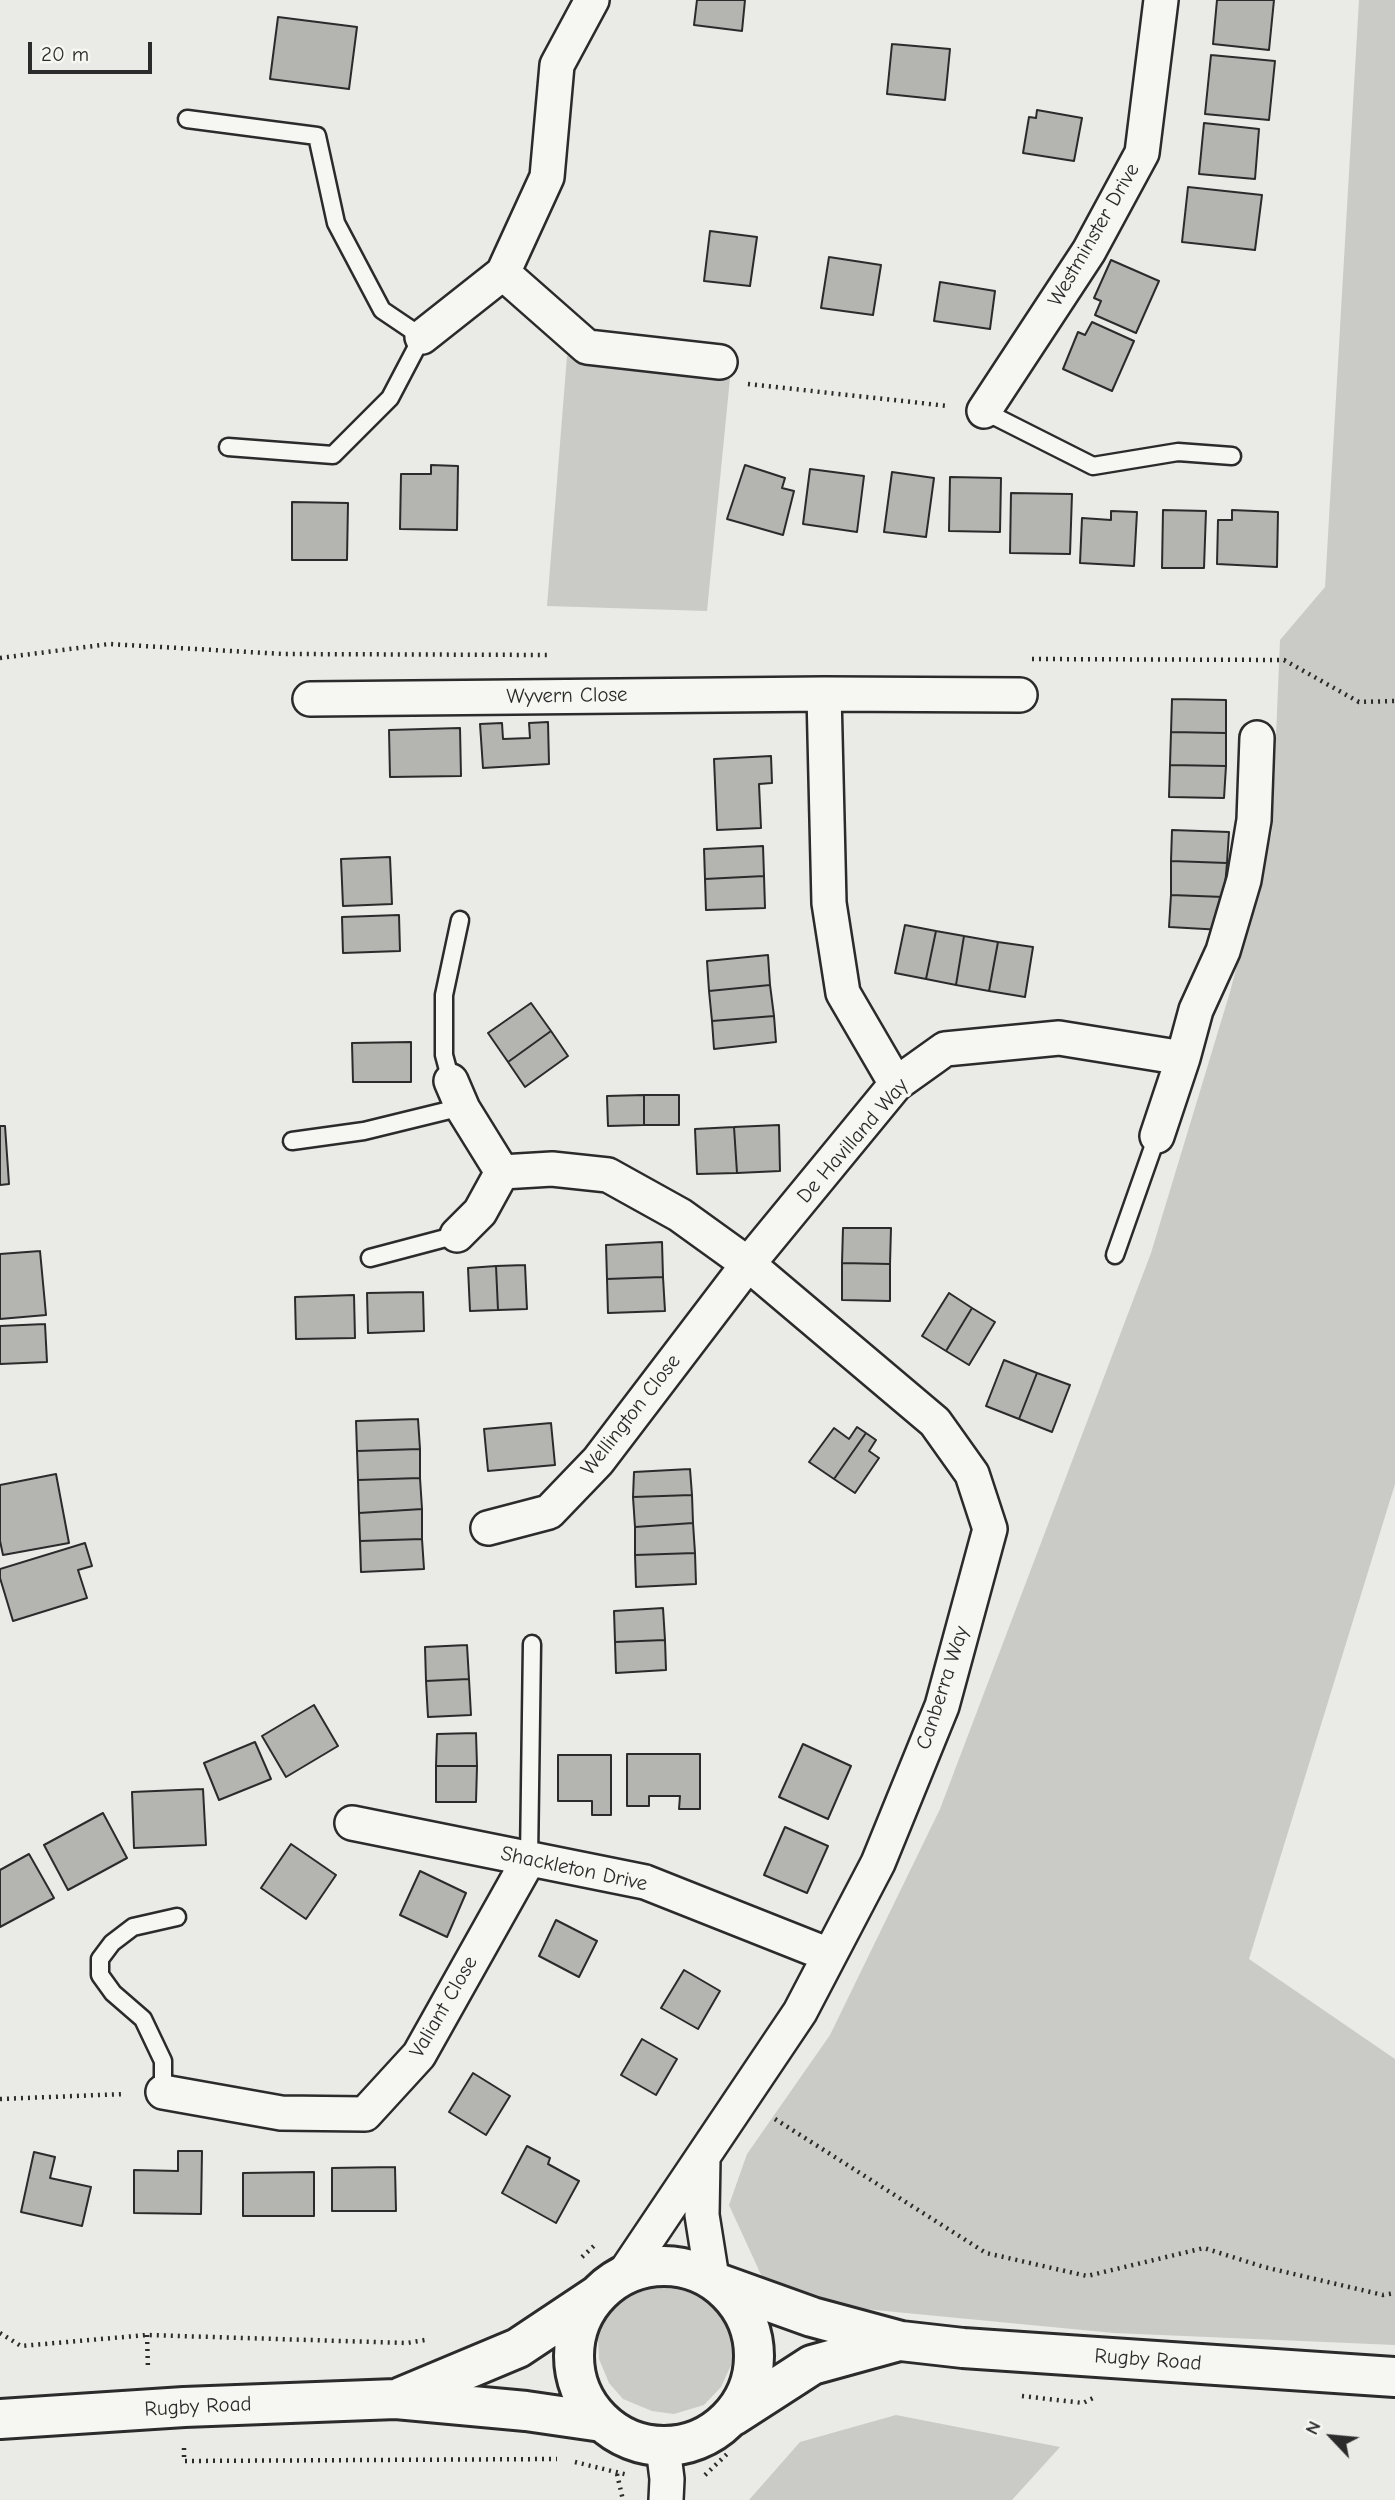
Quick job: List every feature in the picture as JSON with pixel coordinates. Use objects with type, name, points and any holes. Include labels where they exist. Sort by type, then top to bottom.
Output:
[{"type":"main road","points":[[668,2265],[691,2269],[716,2281],[741,2306],[753,2333],[755,2363],[732,2433],[700,2440],[666,2475],[641,2444],[620,2435],[602,2422],[581,2393],[573,2359],[579,2325],[610,2284],[646,2267],[668,2265]]},
{"type":"main road","name":"Rugby Road","points":[[716,2281],[812,2317],[901,2341],[963,2348],[1395,2377]]},
{"type":"main road","name":"Rugby Road","points":[[396,2399],[518,2348],[610,2284]]},
{"type":"main road","name":"Rugby Road","points":[[732,2433],[812,2365],[901,2341]]},
{"type":"main road","name":"Rugby Road","points":[[0,2420],[184,2407],[396,2399],[602,2422]]},
{"type":"street","points":[[422,337],[503,273],[547,177],[557,65],[592,0]]},
{"type":"street","name":"Westminster Drive","points":[[984,411],[1089,251],[1142,153],[1161,0]]},
{"type":"street","points":[[503,273],[587,347],[720,362]]},
{"type":"street","points":[[824,694],[829,903],[844,993],[896,1084]]},
{"type":"street","name":"Wyvern Close","points":[[310,699],[824,694],[1020,695]]},
{"type":"street","points":[[1157,1136],[1196,1010],[1223,951],[1244,880],[1254,820],[1257,738]]},
{"type":"street","name":"De Havilland Way","points":[[748,1264],[896,1084],[944,1049],[1059,1038],[1183,1058]]},
{"type":"street","points":[[456,1094],[502,1172],[480,1212],[457,1235]]},
{"type":"street","name":"Canberra Way","points":[[502,1172],[552,1169],[608,1175],[680,1214],[748,1264],[935,1422],[972,1474],[990,1529],[942,1706],[878,1863],[800,2012],[702,2158],[610,2284]]},
{"type":"street","name":"Wellington Close","points":[[488,1528],[549,1512],[598,1461],[748,1264]]},
{"type":"street","name":"Shackleton Drive","points":[[352,1823],[645,1882],[829,1955]]},
{"type":"street","name":"Valiant Close","points":[[163,2092],[281,2113],[365,2114],[419,2055],[529,1859]]},
{"type":"street","points":[[702,2158],[702,2216],[716,2281]]},
{"type":"lane","points":[[187,119],[317,136],[336,223],[382,310],[422,337],[390,398],[333,455],[228,447]]},
{"type":"lane","points":[[984,411],[1093,466],[1178,452],[1232,456]]},
{"type":"lane","points":[[292,1141],[364,1131],[456,1094],[444,1055],[444,995],[460,920]]},
{"type":"lane","points":[[1115,1255],[1157,1136]]},
{"type":"lane","points":[[370,1258],[457,1235]]},
{"type":"lane","points":[[529,1859],[532,1644]]},
{"type":"lane","points":[[163,2092],[163,2061],[143,2020],[113,1993],[100,1975],[100,1959],[112,1943],[133,1927],[177,1917]]},
{"type":"path","points":[[720,362],[745,384],[984,411]]},
{"type":"path","points":[[0,2099],[163,2092]]},
{"type":"path","points":[[742,2099],[986,2253],[1087,2276],[1204,2248],[1277,2270],[1383,2295],[1395,2294]]},
{"type":"path","points":[[579,2260],[597,2243]]},
{"type":"path","points":[[0,2333],[21,2346],[147,2335],[407,2343],[431,2339]]},
{"type":"path","points":[[1021,2396],[1083,2403],[1096,2397]]},
{"type":"path","points":[[666,2475],[703,2477],[732,2433]]},
{"type":"path","points":[[184,2461],[565,2459],[617,2474],[622,2500]]},
{"type":"shaded area","points":[[1359,0],[1395,0],[1395,1484],[1249,1959],[1395,2059],[1395,2345],[1114,2333],[854,2308],[762,2277],[729,2205],[747,2154],[830,2035],[940,1809],[1151,1253],[1230,992],[1272,832],[1280,640],[1325,587]]},
{"type":"shaded area","points":[[567,356],[730,378],[707,611],[547,606]]},
{"type":"shaded area","points":[[654,2275],[682,2276],[705,2287],[720,2302],[734,2326],[732,2363],[721,2387],[704,2405],[674,2414],[652,2411],[623,2399],[609,2383],[599,2359],[598,2337],[608,2305],[632,2282]]},
{"type":"shaded area","points":[[896,2415],[1060,2447],[1012,2500],[749,2500],[800,2442]]},
{"type":"building","points":[[697,0],[745,0],[742,31],[694,25]]},
{"type":"building","points":[[1217,0],[1274,0],[1269,50],[1213,44]]},
{"type":"building","points":[[278,17],[357,27],[349,89],[270,79]]},
{"type":"building","points":[[892,44],[950,49],[945,100],[887,94]]},
{"type":"building","points":[[1211,55],[1275,61],[1269,120],[1205,114]]},
{"type":"building","points":[[1037,110],[1082,118],[1074,161],[1023,153],[1029,117],[1036,118]]},
{"type":"building","points":[[1204,123],[1259,129],[1255,179],[1199,174]]},
{"type":"building","points":[[1188,187],[1262,195],[1255,250],[1182,242]]},
{"type":"building","points":[[710,231],[757,237],[750,286],[704,281]]},
{"type":"building","points":[[829,257],[881,265],[873,315],[821,308]]},
{"type":"building","points":[[1111,260],[1159,281],[1136,333],[1095,315],[1101,301],[1094,298]]},
{"type":"building","points":[[940,282],[995,291],[990,329],[934,321]]},
{"type":"building","points":[[1092,322],[1134,341],[1112,391],[1063,369],[1078,332],[1085,335]]},
{"type":"building","points":[[431,465],[458,466],[457,530],[400,529],[401,474],[431,474]]},
{"type":"building","points":[[745,465],[785,478],[782,488],[794,491],[783,535],[727,519]]},
{"type":"building","points":[[810,469],[864,476],[857,532],[803,524]]},
{"type":"building","points":[[892,472],[934,478],[926,537],[884,532]]},
{"type":"building","points":[[950,477],[1001,478],[1000,532],[949,531]]},
{"type":"building","points":[[1011,493],[1072,494],[1070,554],[1010,553]]},
{"type":"building","points":[[292,502],[348,503],[347,560],[292,560]]},
{"type":"building","points":[[1163,510],[1206,511],[1204,568],[1162,568]]},
{"type":"building","points":[[1232,510],[1278,512],[1277,567],[1217,564],[1218,520],[1232,520]]},
{"type":"building","points":[[1111,511],[1137,512],[1134,566],[1080,563],[1082,518],[1111,520]]},
{"type":"building","points":[[1172,699],[1226,700],[1226,733],[1171,732]]},
{"type":"building","points":[[548,722],[549,764],[483,768],[480,724],[502,723],[503,739],[530,738],[529,723]]},
{"type":"building","points":[[460,728],[461,776],[390,777],[389,730]]},
{"type":"building","points":[[1171,732],[1226,733],[1226,766],[1170,765]]},
{"type":"building","points":[[771,756],[772,783],[759,784],[761,828],[717,830],[714,759]]},
{"type":"building","points":[[1170,765],[1226,766],[1224,798],[1169,797]]},
{"type":"building","points":[[1172,830],[1229,832],[1227,863],[1171,861]]},
{"type":"building","points":[[763,846],[764,876],[705,879],[704,849]]},
{"type":"building","points":[[390,857],[392,904],[343,906],[341,859]]},
{"type":"building","points":[[1171,861],[1227,863],[1224,897],[1171,895]]},
{"type":"building","points":[[764,876],[765,908],[706,910],[705,879]]},
{"type":"building","points":[[1171,895],[1224,897],[1223,930],[1169,927]]},
{"type":"building","points":[[399,915],[400,951],[343,953],[342,917]]},
{"type":"building","points":[[905,925],[936,931],[926,979],[895,973]]},
{"type":"building","points":[[936,931],[964,936],[956,985],[926,979]]},
{"type":"building","points":[[964,936],[998,942],[989,991],[956,985]]},
{"type":"building","points":[[998,942],[1033,947],[1025,997],[989,991]]},
{"type":"building","points":[[768,955],[770,985],[709,991],[707,961]]},
{"type":"building","points":[[770,985],[774,1016],[712,1021],[709,991]]},
{"type":"building","points":[[531,1003],[551,1031],[508,1062],[488,1033]]},
{"type":"building","points":[[774,1016],[776,1042],[714,1049],[712,1021]]},
{"type":"building","points":[[551,1031],[568,1056],[525,1087],[508,1062]]},
{"type":"building","points":[[411,1042],[411,1082],[353,1082],[352,1043]]},
{"type":"building","points":[[644,1095],[679,1095],[679,1125],[644,1125]]},
{"type":"building","points":[[644,1095],[644,1125],[608,1126],[607,1096]]},
{"type":"building","points":[[779,1125],[780,1171],[737,1173],[734,1127]]},
{"type":"building","points":[[0,1126],[5,1126],[9,1184],[0,1185]]},
{"type":"building","points":[[734,1127],[737,1173],[697,1174],[695,1129]]},
{"type":"building","points":[[843,1228],[891,1228],[890,1264],[842,1263]]},
{"type":"building","points":[[662,1242],[663,1277],[607,1279],[606,1245]]},
{"type":"building","points":[[40,1251],[46,1315],[0,1319],[0,1254]]},
{"type":"building","points":[[842,1263],[890,1264],[890,1301],[842,1300]]},
{"type":"building","points":[[525,1265],[527,1309],[498,1310],[496,1266]]},
{"type":"building","points":[[496,1266],[498,1310],[470,1311],[468,1268]]},
{"type":"building","points":[[663,1277],[665,1311],[608,1313],[607,1279]]},
{"type":"building","points":[[423,1292],[424,1331],[368,1333],[367,1293]]},
{"type":"building","points":[[949,1293],[972,1308],[946,1351],[922,1336]]},
{"type":"building","points":[[354,1295],[355,1338],[296,1339],[295,1297]]},
{"type":"building","points":[[972,1308],[995,1322],[969,1365],[946,1351]]},
{"type":"building","points":[[45,1324],[47,1362],[0,1364],[0,1326]]},
{"type":"building","points":[[1004,1360],[1037,1373],[1019,1419],[986,1406]]},
{"type":"building","points":[[1037,1373],[1070,1385],[1052,1432],[1019,1419]]},
{"type":"building","points":[[418,1419],[420,1449],[357,1451],[356,1421]]},
{"type":"building","points":[[551,1423],[555,1465],[488,1471],[484,1429]]},
{"type":"building","points":[[857,1427],[866,1433],[834,1479],[809,1462],[834,1428],[849,1439]]},
{"type":"building","points":[[866,1433],[876,1440],[869,1451],[879,1458],[855,1493],[834,1479]]},
{"type":"building","points":[[420,1449],[420,1478],[358,1480],[357,1451]]},
{"type":"building","points":[[690,1469],[692,1495],[633,1497],[634,1472]]},
{"type":"building","points":[[56,1474],[69,1543],[3,1555],[0,1541],[0,1485]]},
{"type":"building","points":[[420,1478],[422,1509],[359,1513],[358,1480]]},
{"type":"building","points":[[692,1495],[693,1523],[635,1527],[633,1497]]},
{"type":"building","points":[[422,1509],[422,1539],[360,1541],[359,1513]]},
{"type":"building","points":[[693,1523],[695,1553],[635,1555],[635,1527]]},
{"type":"building","points":[[422,1539],[424,1569],[361,1572],[360,1541]]},
{"type":"building","points":[[85,1543],[92,1566],[78,1570],[87,1598],[13,1621],[0,1578],[0,1569]]},
{"type":"building","points":[[695,1553],[696,1584],[636,1587],[635,1555]]},
{"type":"building","points":[[663,1608],[665,1640],[615,1642],[614,1611]]},
{"type":"building","points":[[665,1640],[666,1670],[616,1673],[615,1642]]},
{"type":"building","points":[[467,1645],[469,1679],[426,1681],[425,1647]]},
{"type":"building","points":[[469,1679],[471,1715],[428,1717],[426,1681]]},
{"type":"building","points":[[314,1705],[338,1746],[286,1777],[262,1736]]},
{"type":"building","points":[[476,1733],[477,1766],[436,1766],[437,1734]]},
{"type":"building","points":[[255,1742],[271,1779],[219,1800],[204,1763]]},
{"type":"building","points":[[803,1744],[851,1766],[828,1819],[779,1797]]},
{"type":"building","points":[[627,1754],[700,1754],[700,1809],[679,1809],[680,1796],[649,1796],[649,1806],[627,1806]]},
{"type":"building","points":[[558,1755],[611,1755],[611,1815],[592,1815],[592,1801],[558,1801]]},
{"type":"building","points":[[436,1766],[477,1766],[476,1802],[436,1802]]},
{"type":"building","points":[[203,1789],[206,1845],[134,1848],[132,1792]]},
{"type":"building","points":[[103,1813],[127,1858],[68,1890],[44,1845]]},
{"type":"building","points":[[785,1827],[828,1846],[807,1893],[764,1875]]},
{"type":"building","points":[[291,1844],[336,1875],[306,1919],[261,1888]]},
{"type":"building","points":[[29,1854],[54,1898],[0,1927],[0,1870]]},
{"type":"building","points":[[420,1871],[466,1893],[447,1937],[400,1915]]},
{"type":"building","points":[[556,1920],[597,1941],[579,1977],[539,1956]]},
{"type":"building","points":[[684,1970],[720,1991],[698,2029],[661,2008]]},
{"type":"building","points":[[642,2039],[677,2059],[656,2095],[621,2075]]},
{"type":"building","points":[[473,2073],[510,2096],[486,2135],[449,2112]]},
{"type":"building","points":[[527,2146],[550,2158],[548,2164],[579,2181],[556,2223],[502,2193]]},
{"type":"building","points":[[178,2151],[202,2151],[201,2214],[134,2213],[134,2170],[178,2171]]},
{"type":"building","points":[[34,2152],[55,2157],[50,2178],[91,2187],[82,2226],[21,2212]]},
{"type":"building","points":[[395,2167],[396,2211],[332,2211],[332,2168]]},
{"type":"building","points":[[314,2172],[314,2216],[243,2216],[243,2173]]}]
